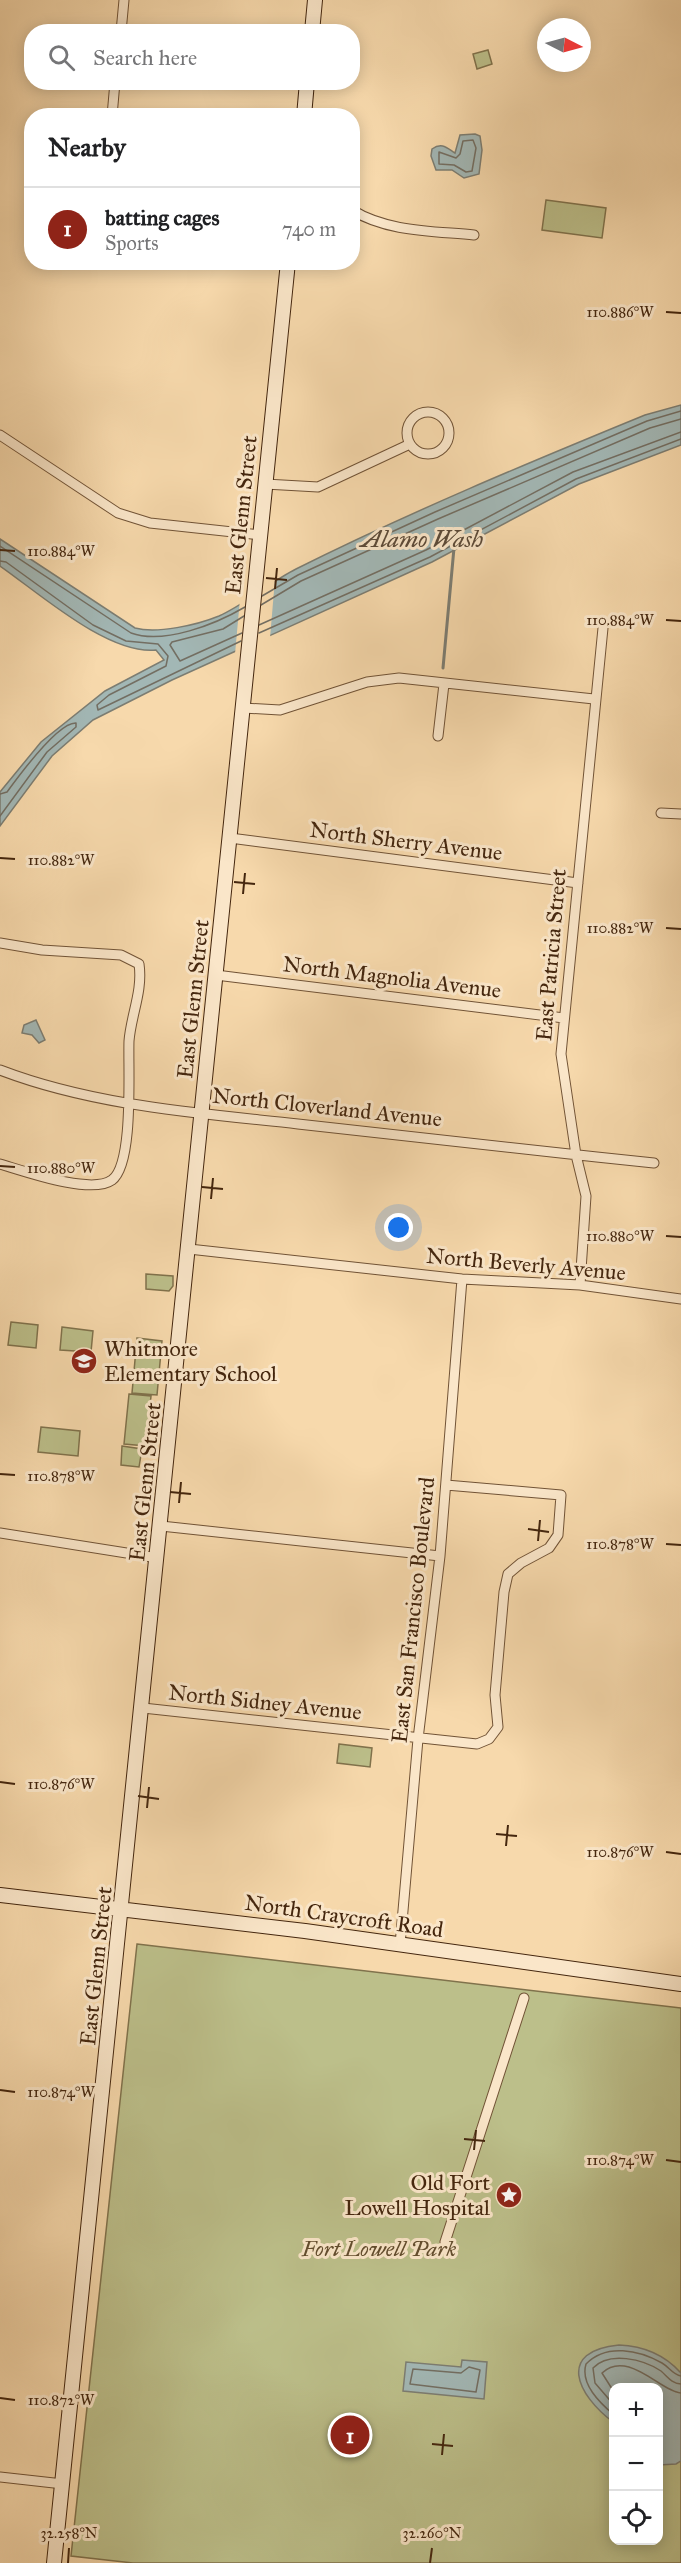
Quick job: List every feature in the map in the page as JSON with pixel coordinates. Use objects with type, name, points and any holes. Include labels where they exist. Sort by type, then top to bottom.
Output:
[{"type":"street","points":[[122,24],[124,0]]},
{"type":"street","points":[[313,24],[315,0]]},
{"type":"street","points":[[113,108],[114,90]]},
{"type":"street","points":[[304,108],[306,90]]},
{"type":"street","points":[[360,215],[389,225],[474,235]]},
{"type":"street","name":"East Glenn Street","points":[[54,2563],[123,1909],[287,270]]},
{"type":"street","points":[[422,412],[434,412],[447,423],[448,441],[435,454],[425,454],[410,444],[407,431],[415,417],[422,412]]},
{"type":"street","points":[[0,435],[118,513],[150,523],[260,535]]},
{"type":"street","points":[[265,483],[318,487],[410,444]]},
{"type":"street","name":"East Patricia Street","points":[[580,1286],[586,1196],[576,1155],[561,1054],[594,699],[603,628]]},
{"type":"street","points":[[243,708],[280,710],[367,682],[399,678],[594,699]]},
{"type":"street","points":[[438,736],[444,684]]},
{"type":"street","points":[[661,813],[681,814]]},
{"type":"street","name":"North Sherry Avenue","points":[[230,838],[578,883]]},
{"type":"street","points":[[0,943],[42,950],[121,956],[139,964],[141,981],[129,1041],[129,1102],[123,1164],[113,1180],[100,1185],[74,1183],[0,1164]]},
{"type":"street","name":"North Magnolia Avenue","points":[[216,975],[564,1017]]},
{"type":"street","name":"North Cloverland Avenue","points":[[0,1070],[40,1085],[203,1113],[654,1162]]},
{"type":"street","name":"North Beverly Avenue","points":[[189,1249],[462,1279],[580,1286],[681,1299]]},
{"type":"street","name":"East San Francisco Boulevard","points":[[400,1945],[418,1739],[440,1556],[462,1279]]},
{"type":"street","name":"North Sidney Avenue","points":[[143,1708],[418,1739],[477,1744],[489,1739],[498,1727],[495,1695],[504,1592],[508,1574],[521,1563],[549,1548],[558,1535],[561,1495],[446,1485]]},
{"type":"street","points":[[161,1526],[440,1556]]},
{"type":"street","points":[[0,1533],[158,1557]]},
{"type":"street","name":"North Craycroft Road","points":[[0,1894],[678,1982]]},
{"type":"street","points":[[445,2242],[524,1998]]},
{"type":"street","points":[[0,2477],[63,2484]]},
{"type":"green space","points":[[488,50],[492,64],[477,69],[473,54]]},
{"type":"green space","points":[[546,200],[606,208],[602,238],[542,230]]},
{"type":"green space","points":[[146,1274],[173,1276],[173,1286],[169,1291],[146,1289]]},
{"type":"green space","points":[[11,1322],[38,1325],[36,1348],[8,1345]]},
{"type":"green space","points":[[62,1327],[93,1331],[91,1352],[60,1350]]},
{"type":"green space","points":[[137,1338],[162,1341],[157,1395],[132,1393]]},
{"type":"green space","points":[[129,1394],[151,1396],[146,1446],[124,1444]]},
{"type":"green space","points":[[41,1427],[80,1431],[78,1456],[38,1452]]},
{"type":"green space","points":[[122,1446],[142,1449],[139,1467],[121,1465]]},
{"type":"green space","points":[[339,1744],[372,1748],[370,1767],[337,1763]]},
{"type":"green space","name":"Fort Lowell Park","points":[[137,1944],[681,2008],[681,2563],[133,2563],[71,2556]]},
{"type":"water","points":[[460,135],[480,136],[482,150],[479,174],[464,178],[452,170],[436,170],[431,156],[432,149],[442,146],[455,153]]},
{"type":"water","name":"Alamo Wash","points":[[681,405],[681,445],[579,484],[432,562],[172,680],[93,720],[52,756],[0,826],[0,792],[41,742],[105,691],[164,660],[156,650],[137,649],[96,633],[0,566],[0,539],[135,628],[154,630],[177,628],[219,616],[296,569],[426,508],[645,415]]},
{"type":"water","points":[[36,1020],[45,1040],[39,1043],[32,1035],[22,1033],[24,1025]]},
{"type":"water","points":[[619,2345],[637,2347],[661,2356],[681,2373],[681,2461],[676,2464],[663,2465],[663,2383],[609,2383],[609,2419],[590,2399],[582,2387],[579,2376],[580,2365],[586,2356],[599,2349]]},
{"type":"water","points":[[462,2360],[487,2362],[484,2399],[403,2391],[406,2362],[461,2367]]},
{"type":"pier","points":[[275,579],[270,638],[235,654],[240,599]]},
{"type":"waterway","points":[[443,668],[454,548]]},
{"type":"place","name":"Whitmore Elementary School","points":[[84,1361]]},
{"type":"place","name":"Old Fort Lowell Hospital","points":[[509,2195]]},
{"type":"place","name":"batting cages","points":[[350,2435]]}]
